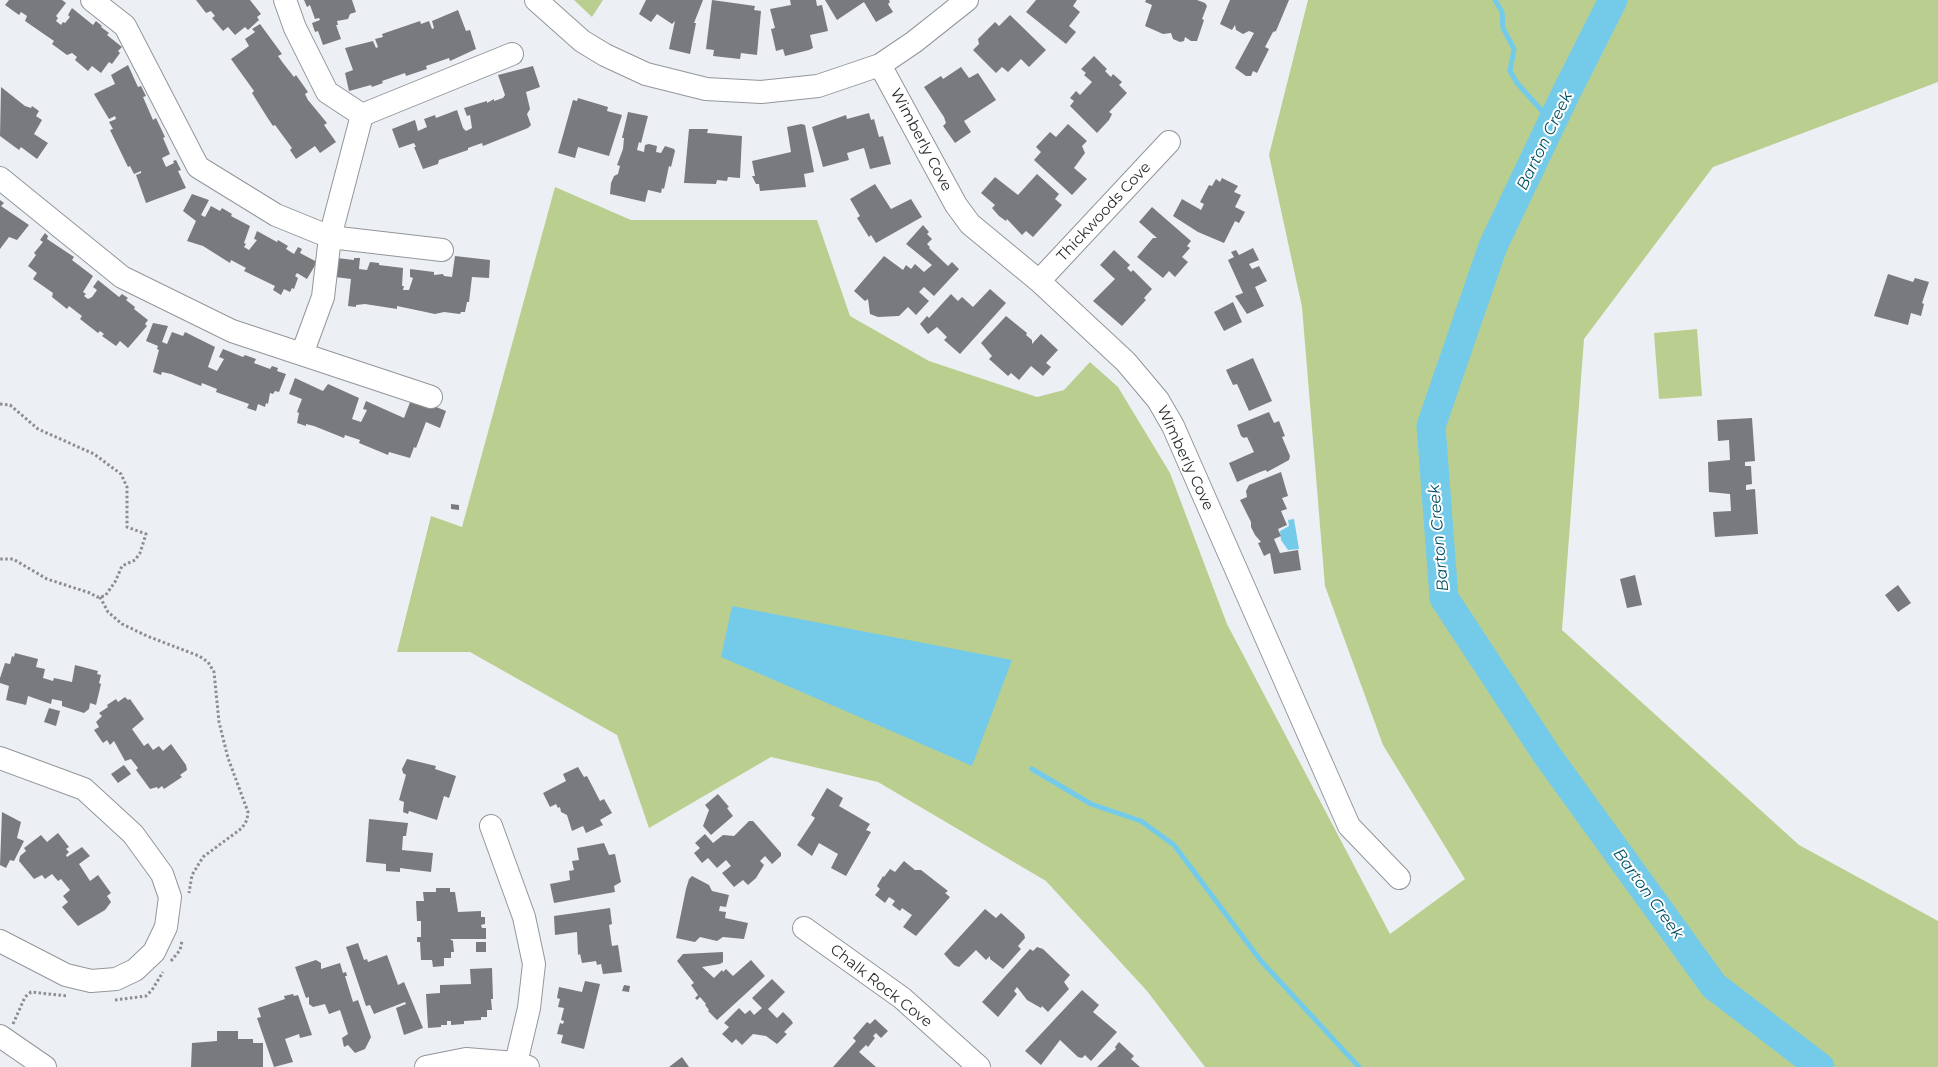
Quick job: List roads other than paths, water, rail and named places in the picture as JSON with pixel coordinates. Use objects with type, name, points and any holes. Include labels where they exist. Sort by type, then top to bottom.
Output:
[{"type":"street","points":[[92,0],[125,26],[198,167],[276,215],[330,237],[442,250]]},
{"type":"street","points":[[285,0],[295,28],[327,92],[362,114]]},
{"type":"street","points":[[536,0],[582,41],[605,55],[646,74],[706,89],[761,92],[818,86],[880,64],[914,42],[967,0]]},
{"type":"street","points":[[362,114],[512,54]]},
{"type":"street","name":"Wimberly Cove","points":[[880,64],[956,205],[970,224],[1039,282],[1126,362],[1158,400],[1173,426],[1349,826],[1400,878]]},
{"type":"street","points":[[302,354],[323,297],[330,237],[362,114]]},
{"type":"street","name":"Thickwoods Cove","points":[[1039,282],[1169,142]]},
{"type":"street","points":[[0,178],[122,278],[232,331],[431,397]]},
{"type":"street","points":[[0,758],[84,788],[133,834],[162,874],[170,897],[166,927],[154,952],[135,970],[116,979],[91,980],[66,975],[0,941]]},
{"type":"street","points":[[426,1067],[466,1059],[522,1065],[534,964],[524,917],[491,826]]},
{"type":"street","name":"Chalk Rock Cove","points":[[804,928],[902,998],[979,1067]]},
{"type":"street","points":[[6,1031],[45,1067]]},
{"type":"water","points":[[1294,519],[1299,549],[1288,550],[1281,540],[1280,531],[1289,526],[1288,520]]},
{"type":"water","points":[[732,606],[1012,660],[972,766],[721,657]]},
{"type":"waterway","points":[[1495,0],[1502,12],[1503,28],[1514,49],[1510,71],[1517,83],[1552,122]]},
{"type":"waterway","name":"Barton Creek","points":[[1613,0],[1493,246],[1431,426],[1444,598],[1547,755],[1714,986],[1820,1067]]},
{"type":"waterway","points":[[1032,769],[1091,804],[1141,821],[1174,845],[1261,961],[1359,1067]]}]
